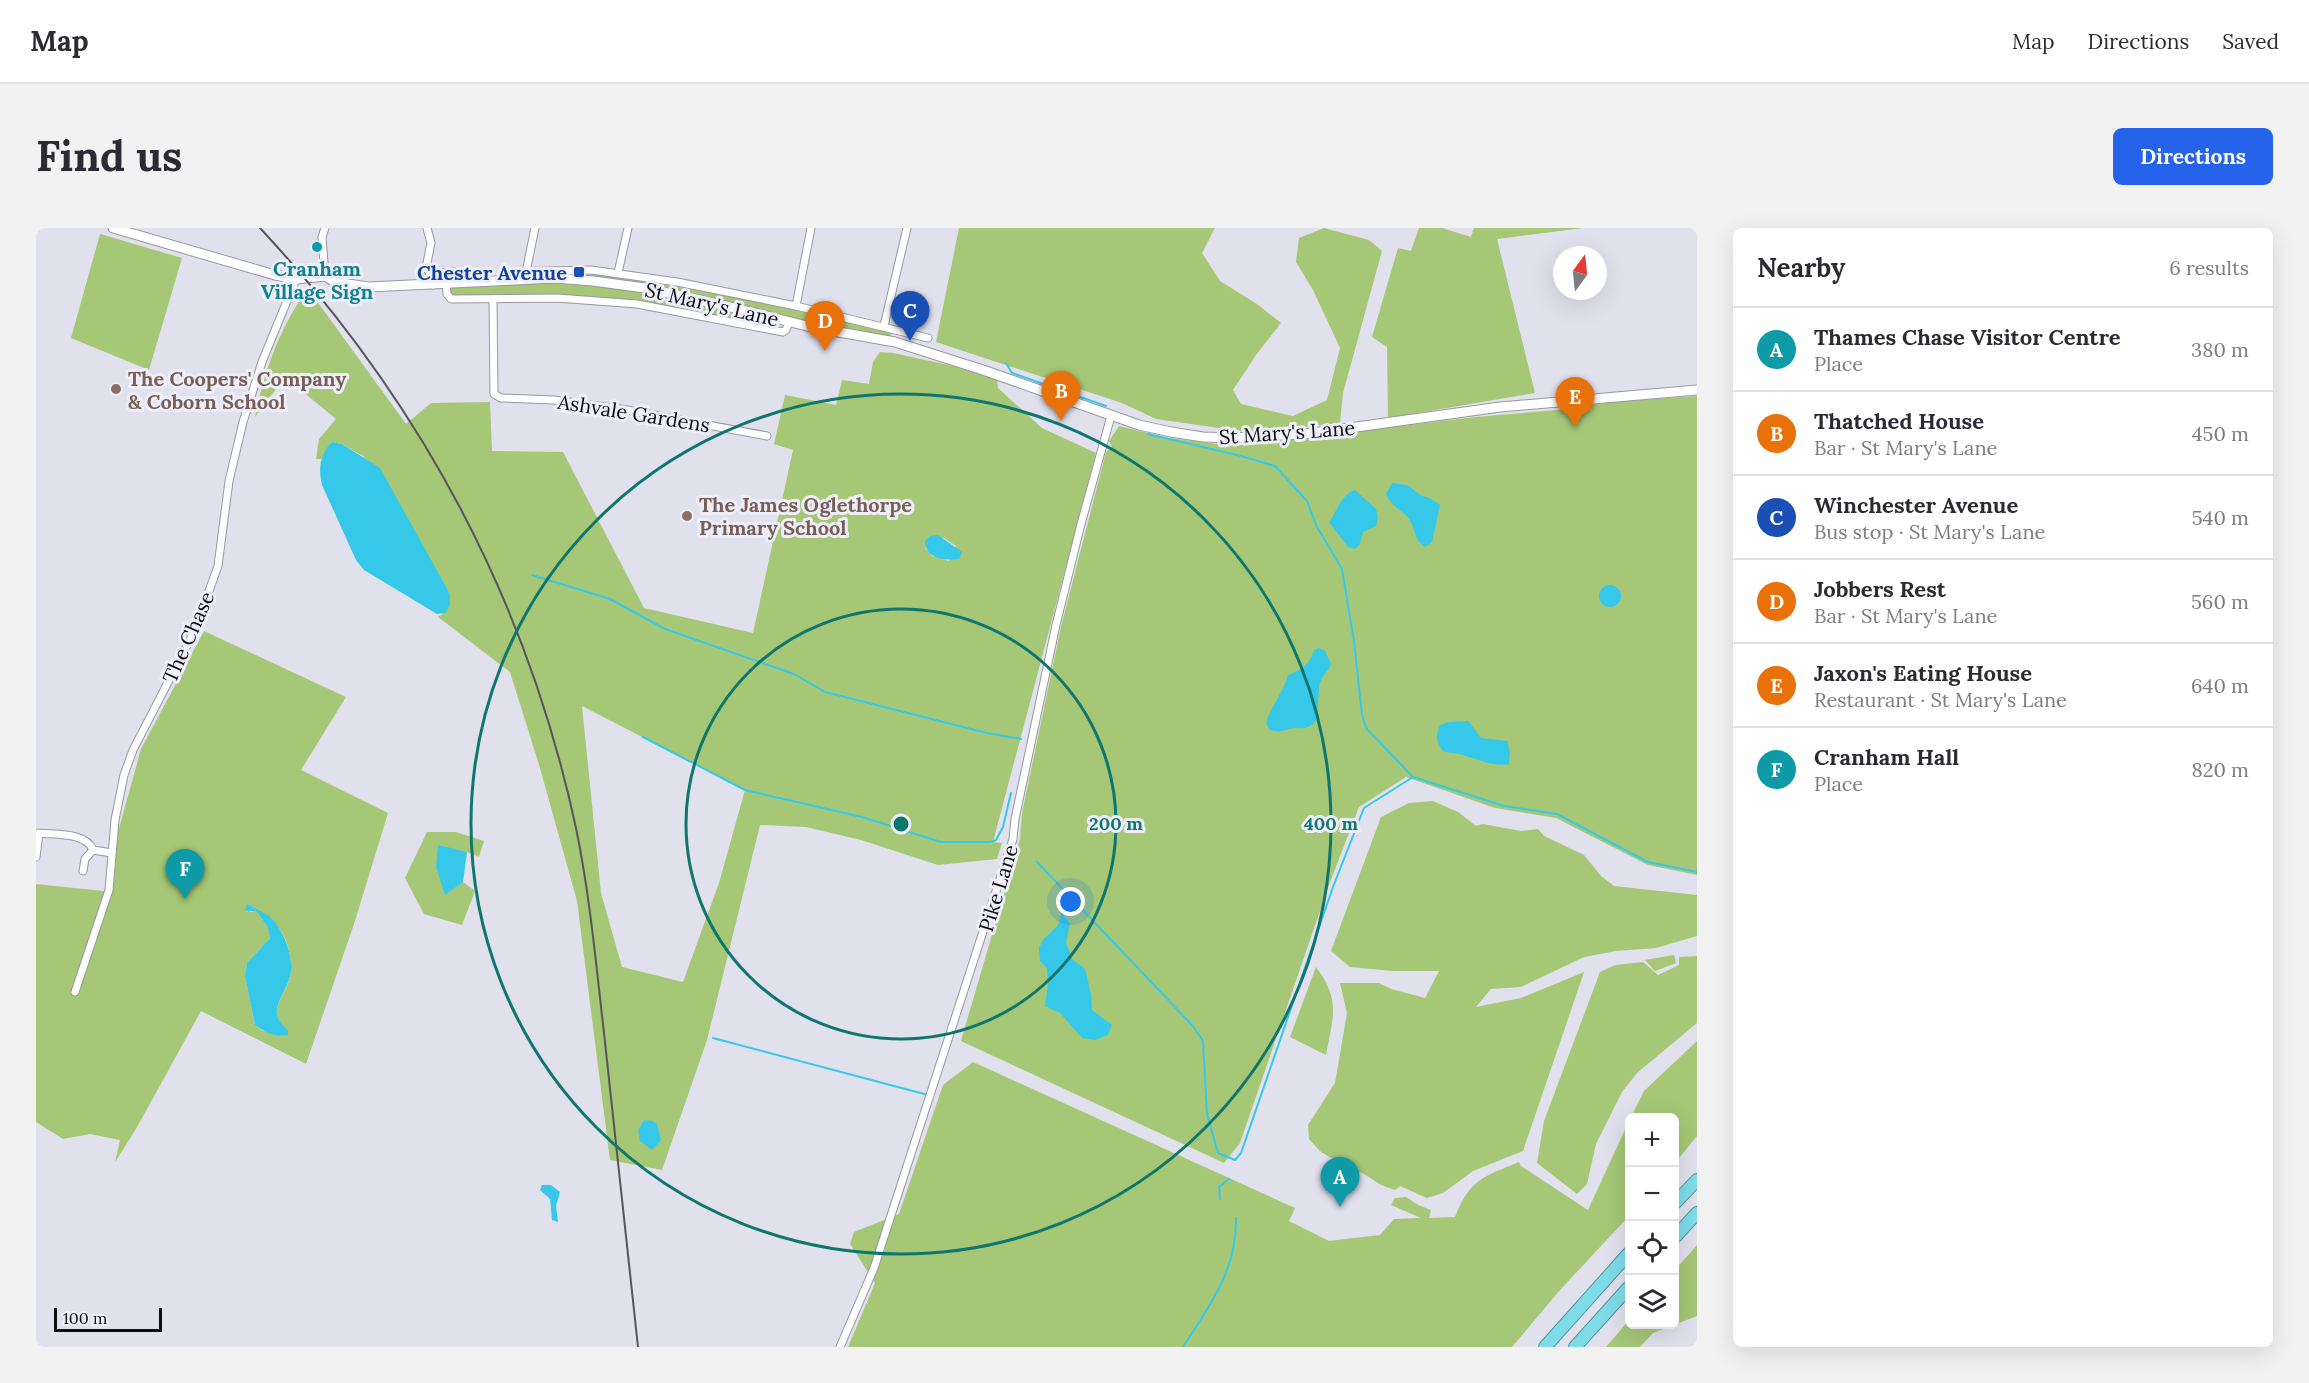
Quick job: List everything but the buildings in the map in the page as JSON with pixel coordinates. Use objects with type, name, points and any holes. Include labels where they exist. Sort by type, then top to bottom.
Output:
[{"type":"highway","points":[[1679,1199],[1697,1179]]},
{"type":"highway","points":[[1679,1233],[1697,1213]]},
{"type":"highway","points":[[1545,1347],[1625,1257]]},
{"type":"highway","points":[[1575,1347],[1625,1291]]},
{"type":"main road","name":"St Mary's Lane","points":[[113,228],[265,273],[296,279],[325,276],[336,282],[368,287],[555,278],[630,286],[789,322],[895,342],[1111,416],[1171,432],[1234,438],[1313,433],[1500,407],[1697,390]]},
{"type":"street","points":[[324,228],[322,237],[325,276]]},
{"type":"street","points":[[427,228],[431,243],[426,268],[433,285]]},
{"type":"street","points":[[526,272],[536,228]]},
{"type":"street","points":[[618,273],[628,228]]},
{"type":"street","points":[[796,306],[812,228]]},
{"type":"street","points":[[884,326],[907,228]]},
{"type":"street","points":[[509,279],[508,272],[572,270],[618,273],[796,306],[928,338]]},
{"type":"street","points":[[430,273],[455,272]]},
{"type":"street","name":"The Chase","points":[[75,992],[109,890],[115,820],[124,776],[133,750],[195,630],[218,566],[229,481],[243,422],[262,362],[296,279]]},
{"type":"street","points":[[446,283],[448,297],[451,299],[557,298],[637,304],[783,332],[789,322]]},
{"type":"street","name":"Ashvale Gardens","points":[[493,299],[494,394],[501,398],[554,400],[627,410],[767,436]]},
{"type":"street","points":[[895,342],[897,329]]},
{"type":"street","name":"Pike Lane","points":[[840,1347],[874,1268],[1013,839],[1015,819],[1056,625],[1111,416]]},
{"type":"street","points":[[36,857],[39,833],[82,838],[91,843],[93,850]]},
{"type":"street","points":[[93,850],[112,853]]},
{"type":"street","points":[[83,871],[85,858],[93,850]]},
{"type":"green space","points":[[959,228],[1215,228],[1202,253],[1220,281],[1257,304],[1281,323],[1233,390],[1241,404],[1293,416],[1327,400],[1340,348],[1313,290],[1296,262],[1299,238],[1324,228],[1369,240],[1382,251],[1343,393],[1340,423],[1254,433],[1156,419],[1122,403],[936,342]]},
{"type":"green space","points":[[1419,228],[1442,228],[1471,237],[1474,228],[1583,228],[1497,239],[1535,393],[1388,418],[1387,347],[1372,337],[1398,248],[1411,251]]},
{"type":"green space","points":[[100,234],[182,258],[149,370],[71,338]]},
{"type":"green space","points":[[591,273],[741,299],[871,326],[892,334],[888,337],[791,319],[656,287],[591,275]]},
{"type":"green space","points":[[546,282],[599,285],[647,292],[780,325],[778,329],[636,302],[456,297],[451,295],[450,289],[454,285]]},
{"type":"green space","points":[[314,297],[406,424],[431,403],[490,402],[492,451],[563,452],[644,608],[753,633],[793,450],[774,444],[785,395],[836,405],[842,380],[869,384],[873,362],[880,352],[893,353],[967,369],[997,379],[998,388],[1042,428],[1096,453],[993,842],[1002,843],[997,859],[938,865],[861,840],[806,827],[760,825],[707,1040],[662,1170],[610,1160],[577,901],[540,768],[510,672],[438,617],[448,608],[450,594],[363,456],[342,444],[332,442],[321,459],[316,459],[319,439],[336,419],[285,377],[255,417],[272,356],[284,327],[300,300]],"holes":[[[944,538],[956,546],[949,561],[932,556],[925,548]],[[582,706],[745,790],[719,883],[683,982],[622,967],[601,893]]]},
{"type":"green space","points":[[1697,396],[1697,875],[1648,865],[1556,818],[1495,808],[1406,777],[1359,807],[1329,885],[1240,1143],[1224,1163],[961,1041],[1020,839],[1022,813],[1061,627],[1106,452],[1112,447],[1109,441],[1119,426],[1169,438],[1234,446],[1612,402]]},
{"type":"green space","points":[[204,631],[346,697],[301,770],[388,813],[354,924],[306,1064],[201,1011],[136,1129],[115,1162],[120,1140],[90,1134],[63,1139],[36,1122],[36,884],[113,892],[118,832],[141,749]],"holes":[[[248,904],[278,927],[288,948],[291,962],[289,981],[277,1012],[281,1024],[288,1030],[263,1031],[255,1025],[245,976],[247,963],[270,938],[268,928],[257,912],[250,912]]]},
{"type":"green space","points":[[1433,801],[1458,812],[1476,826],[1483,824],[1521,831],[1538,829],[1544,836],[1584,855],[1601,876],[1614,886],[1697,895],[1697,936],[1656,948],[1616,951],[1584,957],[1521,987],[1491,989],[1476,1007],[1521,998],[1584,972],[1523,1151],[1473,1171],[1443,1193],[1427,1198],[1400,1186],[1395,1190],[1386,1187],[1352,1170],[1337,1177],[1333,1176],[1342,1164],[1321,1152],[1309,1139],[1308,1125],[1335,1083],[1347,1013],[1340,983],[1379,983],[1391,989],[1425,998],[1439,971],[1393,971],[1350,967],[1331,951],[1381,817],[1409,803]]},
{"type":"green space","points":[[427,832],[456,832],[484,841],[479,857],[438,846],[445,894],[463,882],[475,891],[462,925],[424,914],[405,878]]},
{"type":"green space","points":[[1674,955],[1676,963],[1655,971],[1645,960]]},
{"type":"green space","points":[[1697,956],[1697,1023],[1637,1073],[1622,1092],[1596,1144],[1587,1184],[1577,1194],[1537,1163],[1544,1121],[1600,972],[1615,965],[1643,962],[1658,975],[1679,965],[1679,957]]},
{"type":"green space","points":[[1316,967],[1332,999],[1333,1019],[1326,1055],[1290,1037]]},
{"type":"green space","points":[[1697,1041],[1697,1136],[1679,1158],[1679,1113],[1633,1113],[1644,1091]]},
{"type":"green space","points":[[973,1062],[1295,1208],[1289,1221],[1329,1241],[1380,1235],[1394,1219],[1421,1218],[1391,1205],[1395,1198],[1406,1197],[1431,1210],[1429,1218],[1455,1217],[1472,1187],[1487,1176],[1519,1162],[1521,1166],[1588,1210],[1625,1130],[1625,1220],[1560,1290],[1512,1347],[848,1347],[875,1283],[850,1244],[854,1232],[899,1214],[943,1085]]},
{"type":"green space","points":[[1697,1245],[1697,1316],[1679,1323],[1679,1275],[1679,1265]]},
{"type":"green space","points":[[1625,1325],[1625,1329],[1663,1329],[1653,1333],[1640,1347],[1606,1347]]},
{"type":"water","points":[[332,442],[342,444],[380,468],[450,594],[450,605],[445,613],[437,614],[364,570],[356,560],[322,485],[321,462]]},
{"type":"water","points":[[1392,483],[1407,485],[1440,505],[1432,542],[1425,547],[1417,539],[1408,518],[1386,494]]},
{"type":"water","points":[[1355,490],[1376,509],[1378,518],[1376,526],[1363,532],[1360,544],[1355,549],[1348,547],[1329,522],[1346,495]]},
{"type":"water","points":[[938,535],[962,552],[959,559],[937,558],[928,552],[925,541],[930,536]]},
{"type":"water","points":[[1610,585],[1620,592],[1621,596],[1614,606],[1610,607],[1600,600],[1599,596],[1606,586]]},
{"type":"water","points":[[1319,648],[1325,651],[1331,664],[1319,686],[1316,720],[1305,728],[1270,730],[1266,723],[1288,675],[1305,666],[1314,650]]},
{"type":"water","points":[[1468,721],[1481,738],[1507,741],[1510,751],[1509,764],[1493,764],[1460,754],[1444,752],[1437,739],[1440,725]]},
{"type":"water","points":[[438,845],[467,852],[463,882],[445,895],[436,867]]},
{"type":"water","points":[[248,904],[272,919],[281,931],[288,948],[291,973],[277,1012],[281,1024],[288,1030],[288,1035],[271,1034],[255,1025],[245,976],[247,963],[270,938],[268,928],[257,912],[245,910]]},
{"type":"water","points":[[1062,913],[1070,924],[1066,942],[1072,959],[1085,969],[1092,1010],[1112,1025],[1108,1035],[1095,1040],[1082,1038],[1060,1013],[1045,1006],[1048,984],[1047,968],[1040,961],[1039,948],[1043,940],[1058,925]]},
{"type":"water","points":[[644,1120],[657,1124],[661,1140],[652,1150],[640,1141],[638,1130]]},
{"type":"water","points":[[542,1185],[551,1185],[560,1192],[556,1206],[558,1222],[552,1220],[550,1199],[540,1190]]},
{"type":"waterway","points":[[1006,363],[1012,373],[1106,406]]},
{"type":"waterway","points":[[1148,434],[1275,466],[1307,501],[1317,527],[1342,569],[1354,641],[1362,715],[1366,728],[1413,777],[1504,806],[1557,814],[1648,862],[1697,872]]},
{"type":"waterway","points":[[532,575],[610,599],[665,629],[794,674],[825,692],[987,733],[1021,739]]},
{"type":"waterway","points":[[643,737],[745,790],[862,817],[941,842],[996,840],[1003,827],[1011,793]]},
{"type":"waterway","points":[[1037,862],[1193,1026],[1203,1041],[1207,1114],[1218,1153],[1235,1160],[1241,1153],[1333,887],[1364,808],[1413,777]]},
{"type":"waterway","points":[[713,1038],[928,1095]]},
{"type":"waterway","points":[[1220,1199],[1219,1187],[1229,1179]]},
{"type":"waterway","points":[[1183,1347],[1212,1301],[1227,1271],[1235,1237],[1236,1218]]},
{"type":"railway","points":[[260,228],[317,294],[370,362],[417,433],[459,507],[496,583],[528,662],[555,744],[576,828],[585,879],[638,1347]]},
{"type":"place","name":"Cranham Village Sign","points":[[317,247]]},
{"type":"place","name":"Chester Avenue","points":[[579,272]]},
{"type":"place","name":"Winchester Avenue","points":[[910,341]]},
{"type":"place","name":"Jobbers Rest","points":[[825,351]]},
{"type":"place","name":"The Coopers' Company & Coborn School","points":[[116,389]]},
{"type":"place","name":"Thatched House","points":[[1061,421]]},
{"type":"place","name":"Jaxon's Eating House","points":[[1575,427]]},
{"type":"place","name":"The James Oglethorpe Primary School","points":[[687,516]]},
{"type":"place","name":"Cranham Hall","points":[[185,899]]},
{"type":"place","name":"Thames Chase Visitor Centre","points":[[1340,1207]]}]
